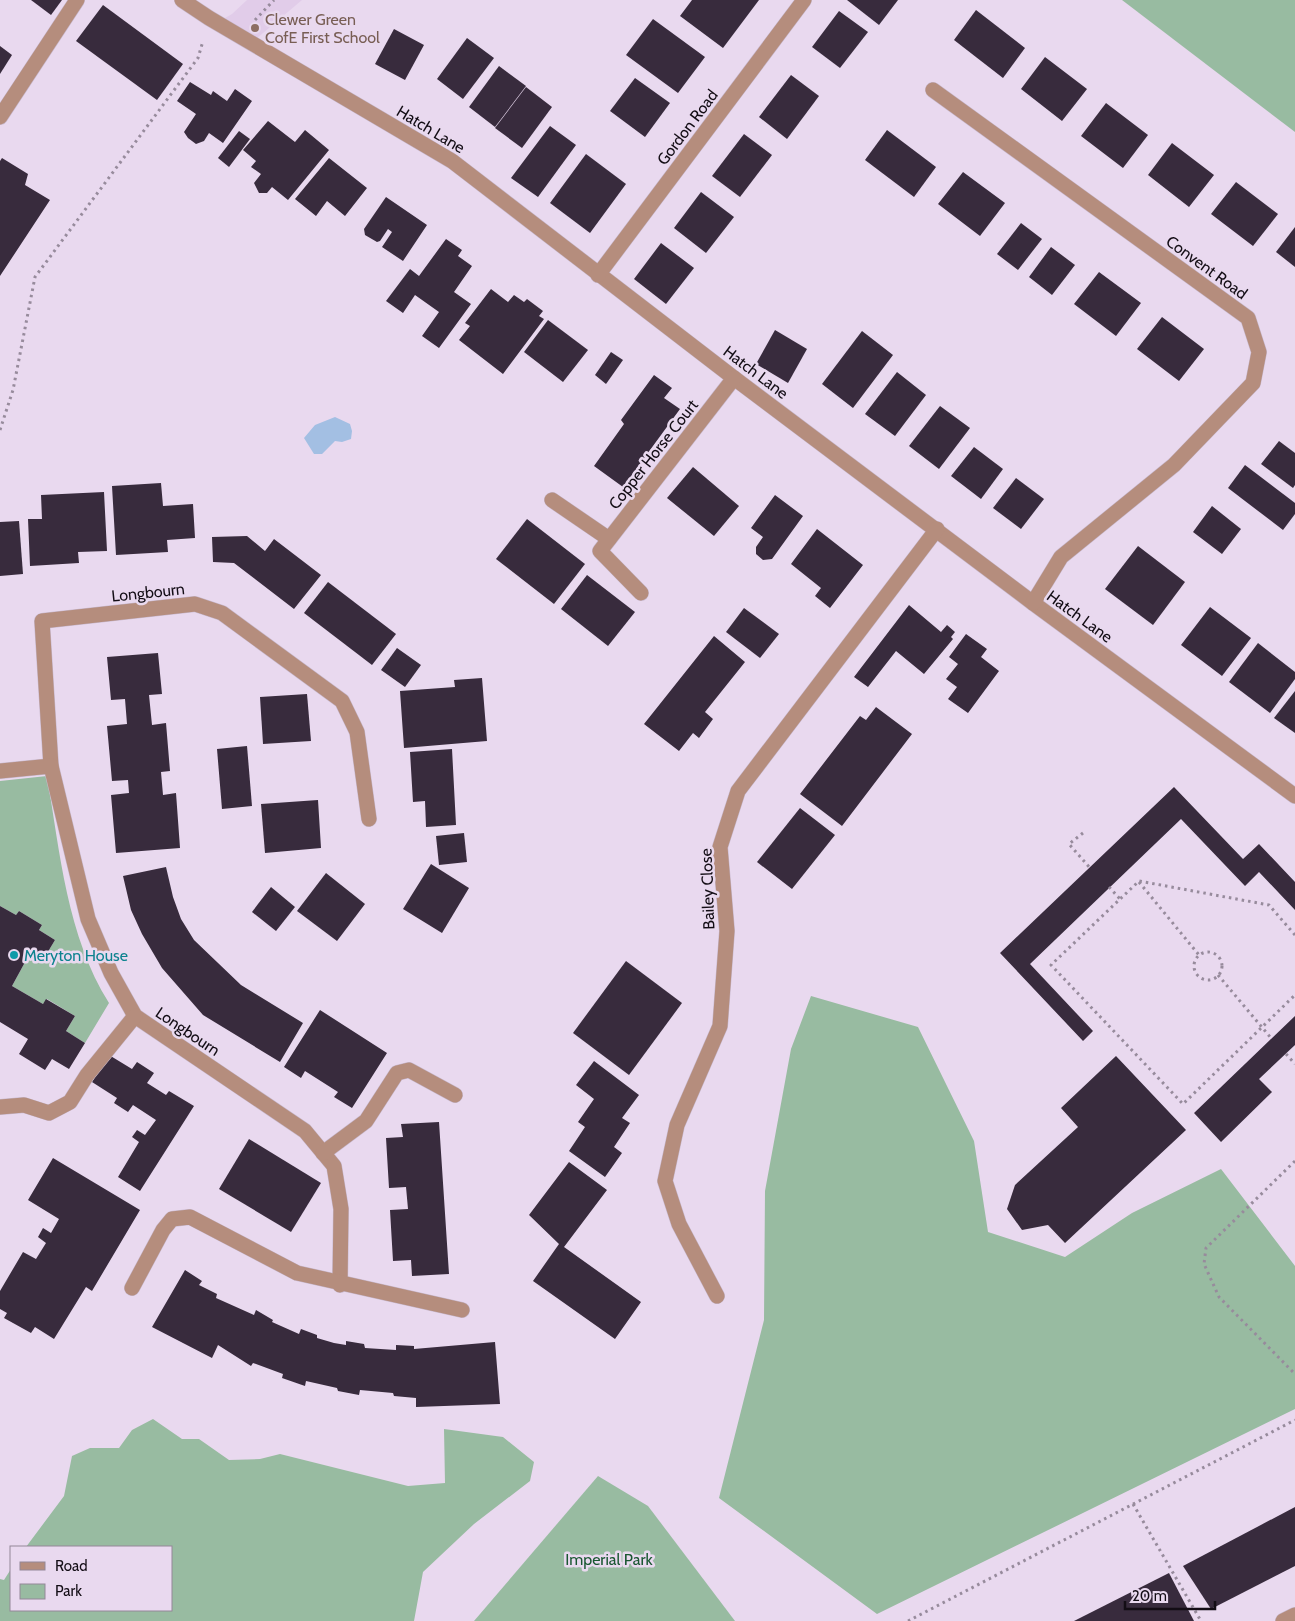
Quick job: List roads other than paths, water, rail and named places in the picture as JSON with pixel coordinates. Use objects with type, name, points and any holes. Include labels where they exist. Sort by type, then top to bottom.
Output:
[{"type":"street","points":[[0,117],[78,0]]},
{"type":"street","name":"Hatch Lane","points":[[182,0],[209,18],[452,161],[734,378],[938,529],[1033,603],[1295,796]]},
{"type":"street","name":"Gordon Road","points":[[598,275],[804,0]]},
{"type":"street","name":"Convent Road","points":[[933,90],[1248,318],[1259,352],[1253,383],[1174,466],[1061,557],[1033,603]]},
{"type":"street","name":"Copper Horse Court","points":[[604,545],[734,378]]},
{"type":"street","points":[[552,500],[604,545],[641,593]]},
{"type":"street","name":"Bailey Close","points":[[717,1296],[679,1224],[665,1182],[677,1125],[720,1026],[726,931],[720,847],[738,791],[938,529]]},
{"type":"street","name":"Longbourn","points":[[340,1284],[341,1209],[334,1166],[305,1130],[135,1016],[111,973],[88,919],[51,766],[42,620],[195,604],[222,613],[342,701],[358,732],[369,818]]},
{"type":"street","points":[[0,771],[51,766]]},
{"type":"street","points":[[0,1107],[24,1105],[49,1113],[70,1102],[87,1075],[135,1016]]},
{"type":"street","points":[[323,1152],[366,1121],[397,1072],[409,1070],[455,1095]]},
{"type":"street","points":[[132,1288],[163,1230],[172,1218],[190,1217],[297,1273],[462,1310]]},
{"type":"street","points":[[1283,1621],[1295,1615]]},
{"type":"water","points":[[335,417],[350,424],[352,431],[351,439],[342,442],[335,441],[322,454],[314,454],[304,438],[315,425]]},
{"type":"place","name":"Clewer Green CofE First School","points":[[255,28]]},
{"type":"place","name":"Meryton House","points":[[14,955]]},
{"type":"park label","name":"Imperial Park","points":[[609,1559]]}]
